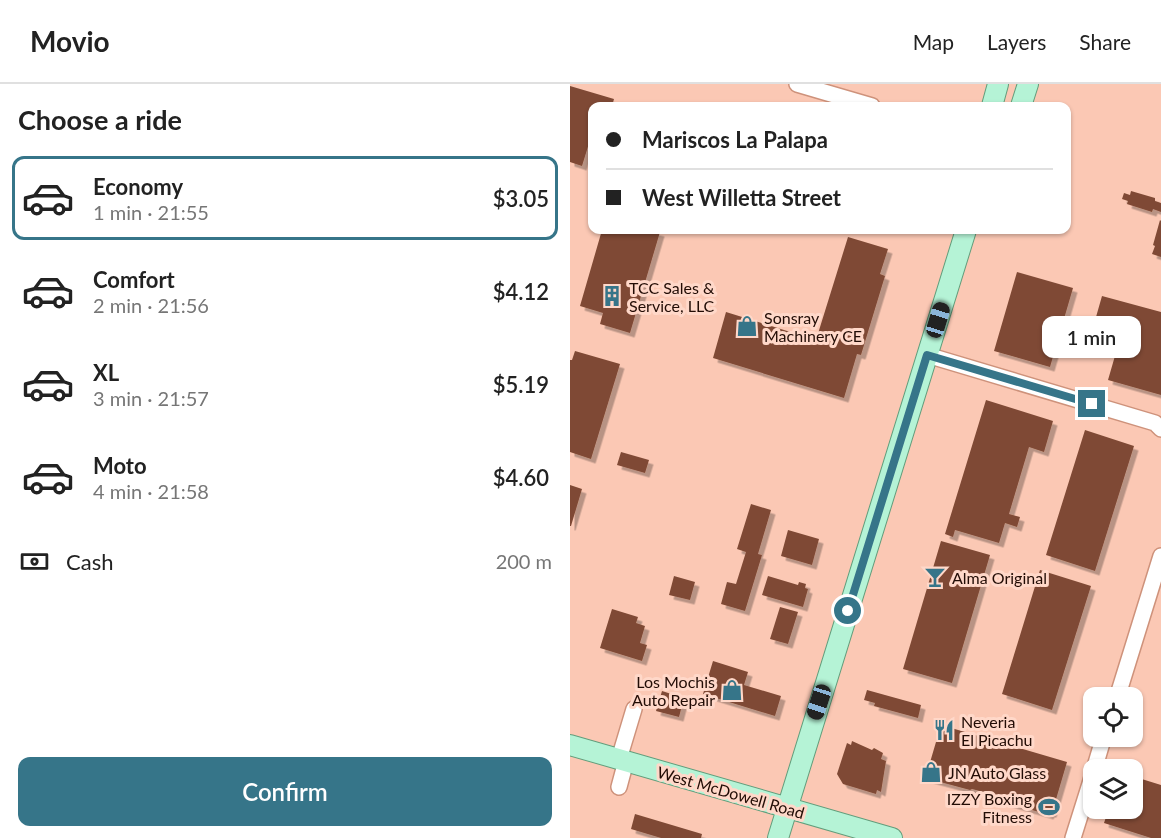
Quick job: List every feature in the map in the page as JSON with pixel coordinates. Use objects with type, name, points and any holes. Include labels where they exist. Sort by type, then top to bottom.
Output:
[{"type":"main road","points":[[993,102],[999,84]]},
{"type":"main road","points":[[1022,102],[1028,84]]},
{"type":"main road","points":[[778,838],[965,234]]},
{"type":"main road","name":"West McDowell Road","points":[[570,744],[892,838]]},
{"type":"street","points":[[797,84],[858,102]]},
{"type":"street","points":[[927,355],[1155,423],[1161,429]]},
{"type":"street","points":[[1120,687],[1161,556]]},
{"type":"street","points":[[619,787],[622,760],[634,709]]},
{"type":"street","points":[[1073,838],[1083,806]]},
{"type":"building","points":[[570,86],[614,99],[613,102],[588,102],[588,146],[582,166],[570,162]]},
{"type":"building","points":[[1131,191],[1155,198],[1155,201],[1161,203],[1161,212],[1153,209],[1152,212],[1127,204],[1128,201],[1122,199],[1124,193],[1130,195]]},
{"type":"building","points":[[1161,221],[1161,257],[1152,254]]},
{"type":"building","points":[[601,234],[659,234],[630,333],[600,324],[603,313],[580,306]]},
{"type":"building","name":"Sonsray Machinery CE","points":[[848,237],[888,249],[880,274],[885,276],[861,355],[857,354],[844,398],[713,358],[726,312],[816,340]]},
{"type":"building","points":[[1017,272],[1073,288],[1050,367],[994,351]]},
{"type":"building","points":[[1102,296],[1161,312],[1161,395],[1108,380],[1119,342],[1102,337],[1101,341],[1090,338]]},
{"type":"building","points":[[575,351],[620,364],[591,459],[570,452],[570,360]]},
{"type":"building","points":[[986,400],[1053,421],[1044,452],[1029,447],[1009,514],[1020,517],[1017,527],[1005,523],[999,543],[955,530],[953,537],[945,534]]},
{"type":"building","points":[[1085,430],[1134,446],[1095,571],[1046,555]]},
{"type":"building","points":[[621,452],[649,460],[645,473],[617,465]]},
{"type":"building","points":[[570,485],[582,489],[571,526],[570,526]]},
{"type":"building","points":[[751,504],[771,510],[758,554],[762,555],[745,611],[721,604],[727,582],[736,584],[746,552],[737,549]]},
{"type":"building","points":[[788,530],[819,539],[812,565],[781,556]]},
{"type":"building","points":[[941,541],[990,555],[952,683],[903,669]]},
{"type":"building","points":[[1040,570],[1091,586],[1052,710],[1002,694]]},
{"type":"building","points":[[674,576],[695,582],[690,600],[669,595]]},
{"type":"building","points":[[768,576],[798,585],[799,582],[806,584],[805,588],[808,589],[803,607],[762,595]]},
{"type":"building","points":[[780,607],[798,612],[788,644],[770,639]]},
{"type":"building","points":[[612,609],[638,617],[636,623],[645,626],[640,643],[647,645],[642,661],[600,648]]},
{"type":"building","name":"Los Mochis Auto Repair","points":[[713,661],[748,672],[744,685],[781,696],[775,716],[703,694]]},
{"type":"building","points":[[867,690],[921,705],[918,718],[874,706],[875,703],[864,700]]},
{"type":"building","points":[[662,691],[684,698],[679,717],[656,711]]},
{"type":"building","points":[[941,725],[1067,762],[1052,813],[1049,815],[1005,802],[1006,798],[929,779],[926,776]]},
{"type":"building","points":[[852,741],[883,753],[881,759],[886,761],[881,792],[877,790],[876,794],[843,784],[837,774],[847,743],[851,745]]},
{"type":"building","points":[[1143,779],[1161,785],[1161,838],[1151,838],[1104,823],[1105,819],[1143,819]]},
{"type":"building","points":[[635,814],[702,834],[701,838],[661,838],[631,829]]},
{"type":"place","name":"TCC Sales & Service, LLC","points":[[612,296]]},
{"type":"place","name":"Sonsray Machinery CE","points":[[747,326]]},
{"type":"place","name":"Alma Original","points":[[935,577]]},
{"type":"place","name":"Los Mochis Auto Repair","points":[[732,690]]},
{"type":"place","name":"Neveria El Picachu","points":[[944,730]]},
{"type":"place","name":"JN Auto Glass","points":[[931,772]]},
{"type":"place","name":"IZZY Boxing Fitness","points":[[1049,807]]},
{"type":"route","points":[[848,611],[927,355],[1092,404]]}]
